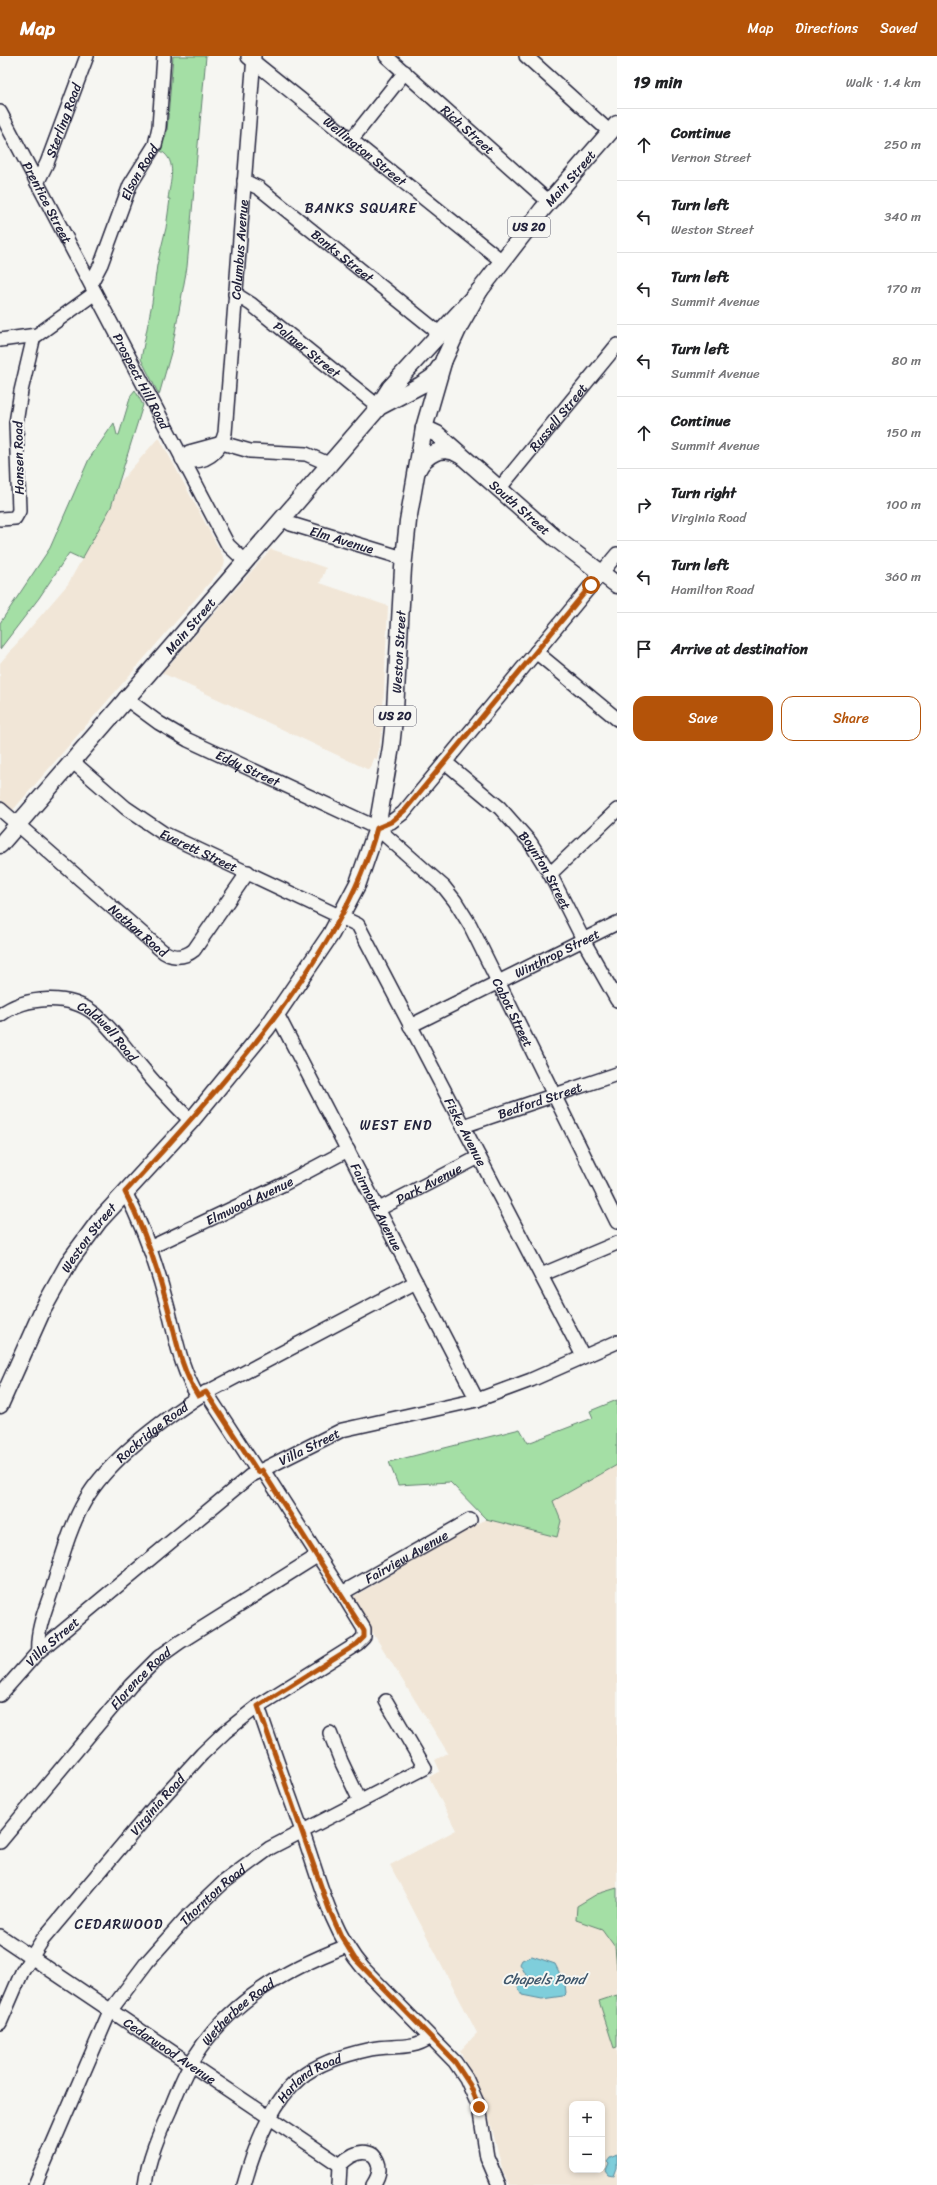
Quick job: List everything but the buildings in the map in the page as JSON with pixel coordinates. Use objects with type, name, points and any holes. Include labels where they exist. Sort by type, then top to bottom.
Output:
[{"type":"main road","name":"Main Street","points":[[0,845],[125,698],[379,406],[386,393],[439,333],[480,290],[549,202],[614,128]]},
{"type":"main road","name":"Main Street","points":[[379,406],[424,384],[437,371],[460,325],[480,290]]},
{"type":"main road","name":"Weston Street","points":[[0,1405],[43,1309],[65,1267],[92,1230],[191,1121],[277,1014],[311,966],[342,916],[363,872],[377,828],[394,728],[403,558],[424,428],[424,384],[418,358]]},
{"type":"main road","points":[[401,376],[411,373],[424,384]]},
{"type":"main road","name":"South Street","points":[[424,428],[437,434],[562,543],[617,585]]},
{"type":"main road","points":[[416,474],[424,461],[438,451],[451,450],[460,455]]},
{"type":"street","name":"Sterling Road","points":[[37,183],[47,163],[87,56]]},
{"type":"street","name":"Elson Road","points":[[93,288],[130,185],[155,145],[159,127],[164,56]]},
{"type":"street","name":"Rich Street","points":[[386,56],[549,202]]},
{"type":"street","points":[[526,56],[614,128]]},
{"type":"street","name":"Wellington Street","points":[[251,58],[502,261]]},
{"type":"street","name":"Columbus Avenue","points":[[222,443],[225,433],[244,181],[251,58]]},
{"type":"street","points":[[351,140],[405,72]]},
{"type":"street","name":"Prentice Street","points":[[0,112],[93,288]]},
{"type":"street","name":"Banks Street","points":[[244,181],[259,188],[439,333]]},
{"type":"street","points":[[0,340],[34,336],[93,288]]},
{"type":"street","name":"Prospect Hill Road","points":[[93,288],[228,545],[245,561]]},
{"type":"street","name":"Palmer Street","points":[[235,294],[251,304],[379,406]]},
{"type":"street","name":"Hansen Road","points":[[0,519],[14,518],[19,511],[16,423],[21,391],[34,336]]},
{"type":"street","name":"Russell Street","points":[[499,489],[617,345]]},
{"type":"street","points":[[184,459],[194,462],[211,455],[218,450],[222,443],[250,451],[306,454],[329,464]]},
{"type":"street","name":"Elm Avenue","points":[[282,518],[291,524],[403,558]]},
{"type":"street","points":[[377,828],[391,822],[400,815],[617,554]]},
{"type":"street","points":[[536,652],[617,719]]},
{"type":"street","name":"Eddy Street","points":[[125,698],[159,723],[188,740],[377,828]]},
{"type":"street","name":"Everett Street","points":[[72,761],[114,798],[148,824],[179,841],[342,916]]},
{"type":"street","name":"Boynton Street","points":[[445,762],[489,798],[530,842],[550,874],[583,940],[617,1000]]},
{"type":"street","name":"Nathan Road","points":[[0,809],[160,949],[170,956],[183,956],[194,950],[248,872]]},
{"type":"street","points":[[550,874],[617,810]]},
{"type":"street","name":"Cabot Street","points":[[377,828],[428,872],[452,896],[470,925],[617,1222]]},
{"type":"street","name":"Fiske Avenue","points":[[342,916],[360,927],[410,1026],[583,1356]]},
{"type":"street","name":"Winthrop Street","points":[[410,1026],[617,923]]},
{"type":"street","name":"Caldwell Road","points":[[0,1015],[21,1005],[45,1000],[65,1001],[88,1009],[107,1026],[143,1069],[191,1121]]},
{"type":"street","name":"Fairmont Avenue","points":[[277,1014],[477,1400]]},
{"type":"street","name":"Bedford Street","points":[[463,1126],[617,1074]]},
{"type":"street","name":"Elmwood Avenue","points":[[149,1248],[276,1188],[348,1150]]},
{"type":"street","name":"Park Avenue","points":[[379,1209],[480,1157]]},
{"type":"street","points":[[125,1192],[149,1248],[166,1301],[181,1363],[202,1394],[260,1471],[342,1593]]},
{"type":"street","points":[[540,1275],[617,1243]]},
{"type":"street","name":"Rockridge Road","points":[[38,1652],[40,1630],[74,1522],[88,1495],[99,1479],[167,1419],[202,1394],[416,1282]]},
{"type":"street","name":"Villa Street","points":[[0,1695],[38,1652],[235,1487],[260,1471],[326,1436],[350,1427],[477,1400],[530,1380],[617,1342]]},
{"type":"street","name":"Fairview Avenue","points":[[342,1593],[470,1520]]},
{"type":"street","name":"Florence Road","points":[[0,1842],[131,1685],[159,1657],[180,1642],[316,1556]]},
{"type":"street","name":"Virginia Road","points":[[0,2023],[31,1957],[71,1904],[184,1773],[216,1740],[258,1706],[357,1644],[365,1634],[364,1629],[342,1593]]},
{"type":"street","name":"Thornton Road","points":[[35,2185],[110,2011],[158,1948],[204,1900],[255,1858],[302,1830],[426,1768],[386,1701]]},
{"type":"street","points":[[258,1706],[329,1909],[347,1946],[363,1968],[429,2038],[455,2062],[470,2085],[481,2114],[487,2157],[499,2185]]},
{"type":"street","points":[[330,1733],[360,1802]]},
{"type":"street","name":"Cedarwood Avenue","points":[[0,1936],[340,2164]]},
{"type":"street","name":"Wetherbee Road","points":[[145,2185],[156,2144],[190,2064],[223,2022],[259,1990],[304,1963],[347,1946]]},
{"type":"street","name":"Harland Road","points":[[244,2185],[254,2153],[271,2118],[294,2084],[311,2071],[361,2052],[380,2048],[411,2046],[429,2038]]},
{"type":"street","points":[[339,2185],[340,2164],[350,2156],[360,2152],[374,2155],[378,2161],[380,2172],[373,2185]]},
{"type":"street","points":[[485,2185],[493,2173]]},
{"type":"shaded area","points":[[159,437],[225,560],[224,566],[13,810],[0,799],[0,663],[68,584],[111,507],[120,482]]},
{"type":"shaded area","points":[[271,549],[326,568],[320,583],[388,606],[382,730],[377,759],[374,758],[371,768],[367,769],[162,673]]},
{"type":"shaded area","points":[[617,1409],[617,2185],[510,2185],[503,2172],[485,2101],[460,2051],[477,2033],[390,1865],[456,1830],[429,1777],[440,1771],[435,1760],[448,1753],[351,1598],[486,1519],[557,1537],[561,1521],[528,1443]]},
{"type":"green space","points":[[173,56],[206,56],[187,267],[172,349],[159,395],[141,359],[152,303],[157,265],[166,228],[170,199],[168,199],[172,172],[170,160],[161,151],[167,131]]},
{"type":"green space","points":[[135,390],[143,405],[111,507],[82,559],[69,553],[39,598],[0,649],[0,623],[50,548],[89,459],[114,423],[117,435],[119,435],[131,395]]},
{"type":"green space","points":[[617,1400],[617,1465],[553,1501],[561,1521],[557,1537],[486,1519],[450,1482],[398,1485],[389,1462],[520,1429],[528,1443],[593,1418],[590,1411]]},
{"type":"green space","points":[[617,1888],[617,1969],[615,1947],[602,1929],[576,1920],[577,1906],[597,1894]]},
{"type":"green space","points":[[617,1995],[617,2047],[614,2048],[599,2001]]},
{"type":"water","name":"Chapels Pond","points":[[532,1956],[555,1964],[565,1984],[566,1993],[563,1996],[542,1999],[522,1995],[518,1987],[518,1982],[526,1975],[520,1964],[522,1960]]},
{"type":"water","points":[[617,2155],[617,2168],[614,2176],[609,2175],[606,2171],[609,2164],[607,2162],[610,2158]]},
{"type":"district","name":"BANKS SQUARE","points":[[361,208]]},
{"type":"district","name":"WEST END","points":[[396,1125]]},
{"type":"district","name":"CEDARWOOD","points":[[119,1924]]},
{"type":"route","points":[[479,2107],[470,2085],[455,2062],[429,2038],[402,2007],[355,1959],[341,1936],[329,1909],[258,1706],[360,1642],[365,1634],[364,1629],[262,1470],[258,1472],[206,1392],[198,1396],[192,1386],[181,1363],[163,1288],[130,1200],[125,1192],[191,1121],[236,1067],[311,966],[332,934],[354,894],[377,828],[391,822],[405,810],[591,585]]}]
